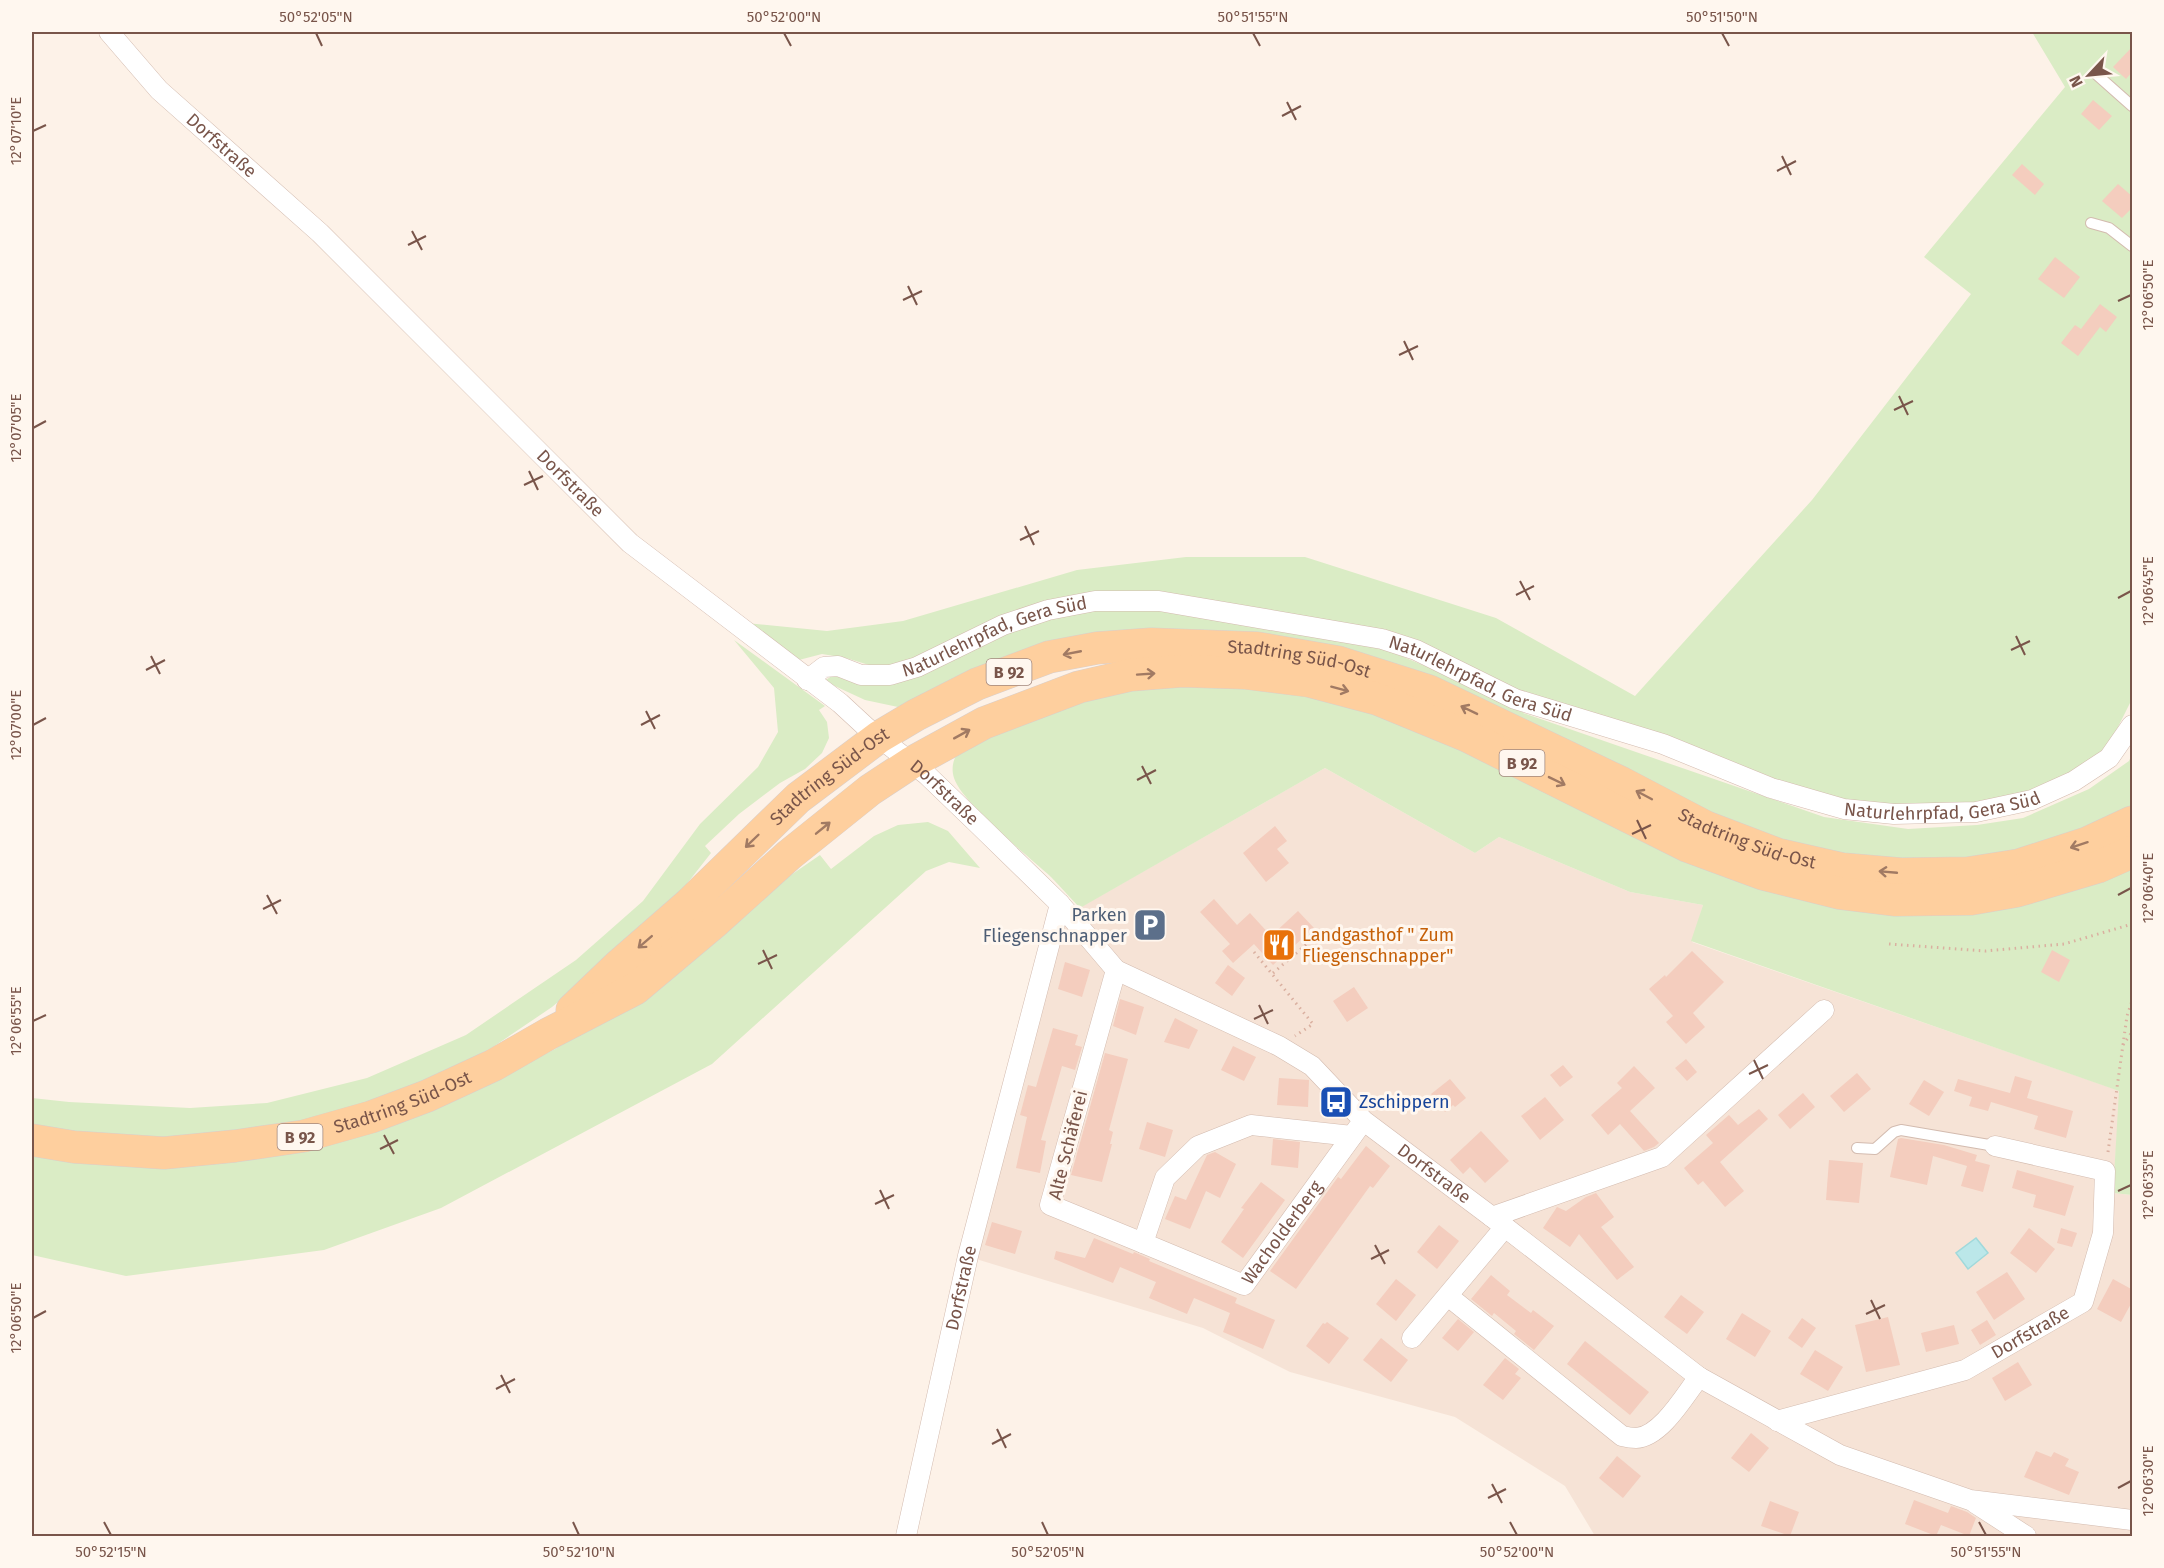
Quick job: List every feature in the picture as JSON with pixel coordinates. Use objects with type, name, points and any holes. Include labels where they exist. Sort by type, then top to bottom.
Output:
[{"type":"main road","name":"Stadtring Süd-Ost","points":[[548,1034],[618,966],[689,904],[798,798],[879,738],[916,715],[977,684],[1049,657],[1097,648],[1151,644],[1257,648],[1338,662],[1429,691],[1622,783],[1706,827],[1777,854],[1843,868],[1901,874],[1968,873],[2019,865],[2087,843],[2133,822]]},
{"type":"main road","name":"Stadtring Süd-Ost","points":[[32,1140],[74,1147],[164,1153],[235,1146],[304,1136],[371,1117],[427,1096],[494,1065],[635,989],[716,921],[789,855],[870,790],[911,763],[984,723],[1079,687],[1131,675],[1182,671],[1245,673],[1309,681],[1377,699],[1467,736],[1687,846],[1763,874],[1839,893],[1896,900],[1971,899],[2017,891],[2098,867],[2133,852]]},
{"type":"street","name":"Dorfstraße","points":[[109,32],[159,90],[320,233],[630,543],[840,703],[911,763],[1060,904],[1116,970],[1279,1046],[1312,1066],[1358,1129],[1499,1222],[1699,1377],[1840,1455],[1970,1500],[2133,1520]]},
{"type":"street","name":"Naturlehrpfad, Gera Süd","points":[[807,680],[824,667],[838,666],[861,675],[890,675],[917,667],[1003,625],[1048,610],[1095,601],[1159,601],[1382,639],[1416,650],[1515,699],[1663,744],[1771,788],[1844,808],[1894,814],[1976,812],[2032,800],[2074,781],[2109,758],[2133,725]]},
{"type":"street","name":"Dorfstraße","points":[[906,1536],[968,1256],[1060,904]]},
{"type":"street","name":"Alte Schäferei","points":[[1116,970],[1050,1205],[1143,1243]]},
{"type":"street","points":[[1412,1338],[1448,1296],[1499,1222],[1662,1157],[1824,1010]]},
{"type":"street","points":[[1143,1243],[1165,1178],[1198,1146],[1251,1125],[1358,1129]]},
{"type":"street","name":"Wacholderberg","points":[[1143,1243],[1244,1285],[1358,1129]]},
{"type":"street","points":[[1995,1146],[2105,1172]]},
{"type":"street","name":"Dorfstraße","points":[[1777,1420],[1965,1370],[2083,1302],[2103,1233],[2105,1172]]},
{"type":"street","points":[[1448,1296],[1622,1436],[1638,1438],[1666,1421],[1699,1377]]},
{"type":"street","name":"Dorfstraße","points":[[1970,1500],[2026,1536]]},
{"type":"lane","points":[[2096,74],[2133,106]]},
{"type":"lane","points":[[2091,223],[2109,228],[2133,246]]},
{"type":"lane","points":[[1857,1148],[1875,1149],[1894,1132],[1901,1130],[1995,1146]]},
{"type":"path","points":[[1889,944],[1985,951],[2064,944],[2129,925],[2133,926]]},
{"type":"path","points":[[1273,973],[1314,938]]},
{"type":"path","points":[[1254,952],[1313,1024],[1279,1046]]},
{"type":"path","points":[[2105,1172],[2127,1016],[2133,1001]]},
{"type":"path","points":[[2122,1047],[2133,1032]]},
{"type":"shaded area","points":[[1325,768],[1475,853],[1499,837],[1630,892],[1703,905],[1692,942],[2120,1091],[2113,1193],[2132,1195],[2132,1536],[1595,1536],[1565,1486],[1455,1417],[1290,1372],[1203,1328],[976,1259],[1065,916]]},
{"type":"green space","points":[[2032,32],[2132,32],[2132,699],[2111,741],[2089,766],[2028,794],[1993,804],[1905,810],[1843,803],[1518,691],[1430,652],[1142,592],[892,665],[869,665],[822,654],[795,661],[746,623],[827,631],[903,621],[1077,570],[1186,557],[1305,557],[1496,618],[1635,696],[1812,500],[1971,294],[1924,257],[2065,87]]},
{"type":"green space","points":[[1157,608],[1380,647],[1525,708],[1523,713],[1824,817],[1908,829],[1977,825],[2023,818],[2089,789],[2129,761],[2132,754],[2132,812],[2083,834],[1963,863],[1820,853],[1192,634],[924,698],[898,707],[865,700],[824,681],[832,676],[848,678],[949,660],[1028,624],[1081,609]]},
{"type":"green space","points":[[734,640],[825,706],[819,710],[827,722],[829,738],[822,753],[805,769],[780,783],[739,814],[705,846],[711,853],[675,899],[626,945],[552,1007],[493,1047],[436,1077],[355,1108],[283,1127],[200,1139],[113,1139],[32,1129],[32,1098],[190,1108],[267,1103],[367,1078],[466,1035],[576,960],[643,901],[700,824],[758,767],[778,732],[774,688]]},
{"type":"green space","points":[[1243,683],[1350,705],[1488,759],[1694,861],[2132,864],[2132,1195],[2113,1193],[2119,1091],[1691,941],[1703,905],[1630,892],[1499,837],[1475,853],[1325,768],[1080,908],[1051,877],[982,815],[969,801],[954,778],[953,764],[958,752],[1059,705],[1144,684]]},
{"type":"green space","points":[[928,822],[948,831],[980,868],[949,862],[926,871],[712,1064],[441,1208],[324,1250],[126,1276],[32,1255],[32,1152],[128,1162],[495,1080],[557,1048],[607,1016],[775,886],[820,855],[831,869],[874,836],[898,825]]},
{"type":"water","points":[[1976,1238],[1988,1253],[1968,1269],[1956,1253]]},
{"type":"building","points":[[2133,46],[2133,71],[2126,79],[2113,67]]},
{"type":"building","points":[[2093,100],[2112,116],[2099,130],[2081,114]]},
{"type":"building","points":[[2022,164],[2044,184],[2035,195],[2012,175]]},
{"type":"building","points":[[2118,184],[2133,197],[2133,207],[2122,218],[2102,201]]},
{"type":"building","points":[[2055,257],[2080,277],[2064,298],[2038,279]]},
{"type":"building","points":[[2100,304],[2117,317],[2106,332],[2100,327],[2078,356],[2061,343],[2075,325],[2081,329]]},
{"type":"building","points":[[1275,826],[1287,841],[1277,849],[1289,863],[1266,882],[1243,853]]},
{"type":"building","points":[[1214,899],[1237,925],[1250,913],[1271,936],[1298,911],[1314,928],[1273,965],[1254,944],[1233,963],[1222,951],[1230,944],[1200,912]]},
{"type":"building","points":[[2052,950],[2070,960],[2059,982],[2041,972]]},
{"type":"building","points":[[1692,951],[1724,982],[1693,1013],[1705,1027],[1686,1044],[1666,1022],[1673,1016],[1649,989],[1665,975],[1666,977]]},
{"type":"building","points":[[1065,962],[1090,970],[1082,997],[1058,989]]},
{"type":"building","points":[[1228,965],[1245,978],[1232,996],[1215,983]]},
{"type":"building","points":[[1354,987],[1368,1008],[1347,1022],[1333,1001]]},
{"type":"building","points":[[1120,999],[1144,1007],[1136,1035],[1113,1026]]},
{"type":"building","points":[[1175,1018],[1198,1030],[1189,1049],[1164,1042]]},
{"type":"building","points":[[1053,1028],[1078,1035],[1075,1045],[1082,1047],[1075,1070],[1062,1066],[1041,1140],[1046,1141],[1040,1173],[1016,1168],[1027,1117],[1020,1115],[1028,1085],[1036,1087]]},
{"type":"building","points":[[1233,1046],[1256,1057],[1244,1081],[1221,1070]]},
{"type":"building","points":[[1105,1053],[1128,1059],[1109,1130],[1113,1132],[1110,1144],[1112,1144],[1102,1182],[1071,1175]]},
{"type":"building","points":[[1686,1059],[1697,1072],[1687,1081],[1675,1068]]},
{"type":"building","points":[[1563,1065],[1573,1077],[1560,1087],[1550,1075]]},
{"type":"building","points":[[1634,1066],[1655,1088],[1630,1111],[1659,1143],[1644,1151],[1620,1124],[1608,1135],[1591,1115],[1622,1088],[1617,1083]]},
{"type":"building","points":[[1857,1073],[1871,1089],[1844,1112],[1830,1096]]},
{"type":"building","points":[[2015,1076],[2032,1081],[2027,1098],[2073,1111],[2066,1138],[2034,1129],[2038,1116],[1991,1102],[1988,1111],[1969,1106],[1972,1097],[1954,1091],[1958,1079],[2010,1093]]},
{"type":"building","points":[[1279,1078],[1309,1080],[1308,1107],[1277,1105]]},
{"type":"building","points":[[1450,1079],[1466,1098],[1445,1112],[1431,1094]]},
{"type":"building","points":[[1924,1080],[1944,1092],[1929,1116],[1909,1104]]},
{"type":"building","points":[[1803,1093],[1815,1107],[1790,1129],[1778,1115]]},
{"type":"building","points":[[1545,1097],[1564,1120],[1540,1140],[1521,1116]]},
{"type":"building","points":[[1759,1109],[1768,1119],[1720,1162],[1744,1191],[1725,1207],[1703,1181],[1698,1185],[1684,1168],[1713,1143],[1706,1135],[1729,1115],[1738,1125]]},
{"type":"building","points":[[1147,1122],[1173,1130],[1165,1157],[1139,1149]]},
{"type":"building","points":[[1481,1131],[1509,1161],[1485,1183],[1470,1167],[1463,1174],[1450,1160]]},
{"type":"building","points":[[1273,1139],[1300,1142],[1298,1168],[1271,1165]]},
{"type":"building","points":[[1898,1139],[1944,1145],[1977,1155],[1975,1161],[1990,1165],[1983,1192],[1961,1186],[1967,1166],[1933,1156],[1927,1185],[1890,1177]]},
{"type":"building","points":[[1366,1146],[1390,1166],[1373,1188],[1370,1186],[1296,1289],[1270,1271],[1338,1177],[1341,1179]]},
{"type":"building","points":[[1215,1152],[1236,1164],[1220,1198],[1206,1191],[1190,1229],[1165,1219],[1175,1196],[1186,1200],[1207,1155]]},
{"type":"building","points":[[1829,1160],[1863,1163],[1859,1203],[1826,1200]]},
{"type":"building","points":[[2017,1170],[2074,1186],[2065,1216],[2033,1207],[2036,1195],[2012,1188]]},
{"type":"building","points":[[1261,1182],[1285,1200],[1243,1258],[1221,1242],[1244,1209],[1241,1208]]},
{"type":"building","points":[[1596,1193],[1614,1217],[1601,1227],[1634,1267],[1617,1280],[1579,1234],[1570,1247],[1543,1228],[1557,1207],[1566,1211]]},
{"type":"building","points":[[992,1222],[1022,1231],[1015,1254],[985,1245]]},
{"type":"building","points":[[1439,1225],[1459,1241],[1437,1269],[1417,1252]]},
{"type":"building","points":[[2029,1228],[2055,1249],[2036,1273],[2010,1253]]},
{"type":"building","points":[[2061,1228],[2077,1233],[2072,1247],[2057,1243]]},
{"type":"building","points":[[1094,1238],[1133,1254],[1134,1252],[1150,1259],[1149,1261],[1237,1298],[1235,1303],[1275,1320],[1263,1349],[1223,1332],[1230,1313],[1194,1298],[1187,1314],[1149,1298],[1156,1282],[1120,1267],[1113,1283],[1054,1259],[1056,1251],[1085,1258]]},
{"type":"building","points":[[2007,1272],[2025,1299],[1994,1320],[1976,1292]]},
{"type":"building","points":[[1491,1275],[1510,1291],[1507,1295],[1531,1313],[1533,1310],[1554,1326],[1534,1350],[1514,1334],[1516,1331],[1494,1313],[1492,1316],[1471,1299]]},
{"type":"building","points":[[1396,1279],[1416,1295],[1396,1321],[1376,1304]]},
{"type":"building","points":[[2113,1279],[2133,1290],[2133,1300],[2121,1322],[2097,1309]]},
{"type":"building","points":[[1681,1295],[1704,1312],[1687,1334],[1664,1317]]},
{"type":"building","points":[[1742,1313],[1771,1331],[1755,1357],[1726,1339]]},
{"type":"building","points":[[1888,1317],[1900,1365],[1866,1372],[1855,1325]]},
{"type":"building","points":[[1802,1318],[1816,1328],[1802,1348],[1788,1338]]},
{"type":"building","points":[[1458,1319],[1474,1332],[1458,1351],[1442,1338]]},
{"type":"building","points":[[1987,1320],[1996,1335],[1980,1345],[1971,1330]]},
{"type":"building","points":[[1327,1322],[1349,1338],[1329,1364],[1306,1346],[1323,1323]]},
{"type":"building","points":[[1954,1325],[1959,1344],[1926,1352],[1921,1333]]},
{"type":"building","points":[[1381,1338],[1408,1360],[1391,1382],[1363,1360]]},
{"type":"building","points":[[1585,1341],[1649,1392],[1630,1415],[1567,1364]]},
{"type":"building","points":[[1815,1350],[1843,1367],[1828,1391],[1800,1374]]},
{"type":"building","points":[[1505,1358],[1519,1369],[1515,1374],[1521,1378],[1503,1400],[1483,1385]]},
{"type":"building","points":[[2018,1362],[2032,1385],[2005,1401],[1992,1378]]},
{"type":"building","points":[[1751,1433],[1769,1448],[1749,1472],[1731,1458]]},
{"type":"building","points":[[2036,1451],[2051,1457],[2054,1452],[2069,1459],[2065,1466],[2079,1472],[2069,1495],[2024,1477]]},
{"type":"building","points":[[1617,1456],[1641,1476],[1623,1498],[1599,1478]]},
{"type":"building","points":[[1914,1500],[1948,1513],[1951,1506],[1967,1512],[1976,1518],[1969,1536],[1941,1525],[1936,1536],[1905,1524]]},
{"type":"building","points":[[1770,1501],[1799,1512],[1790,1536],[1761,1526]]},
{"type":"place","name":"Parken Fliegenschnapper","points":[[1150,925]]},
{"type":"place","name":"Landgasthof \" Zum Fliegenschnapper\"","points":[[1279,945]]},
{"type":"place","name":"Zschippern","points":[[1336,1102]]}]
